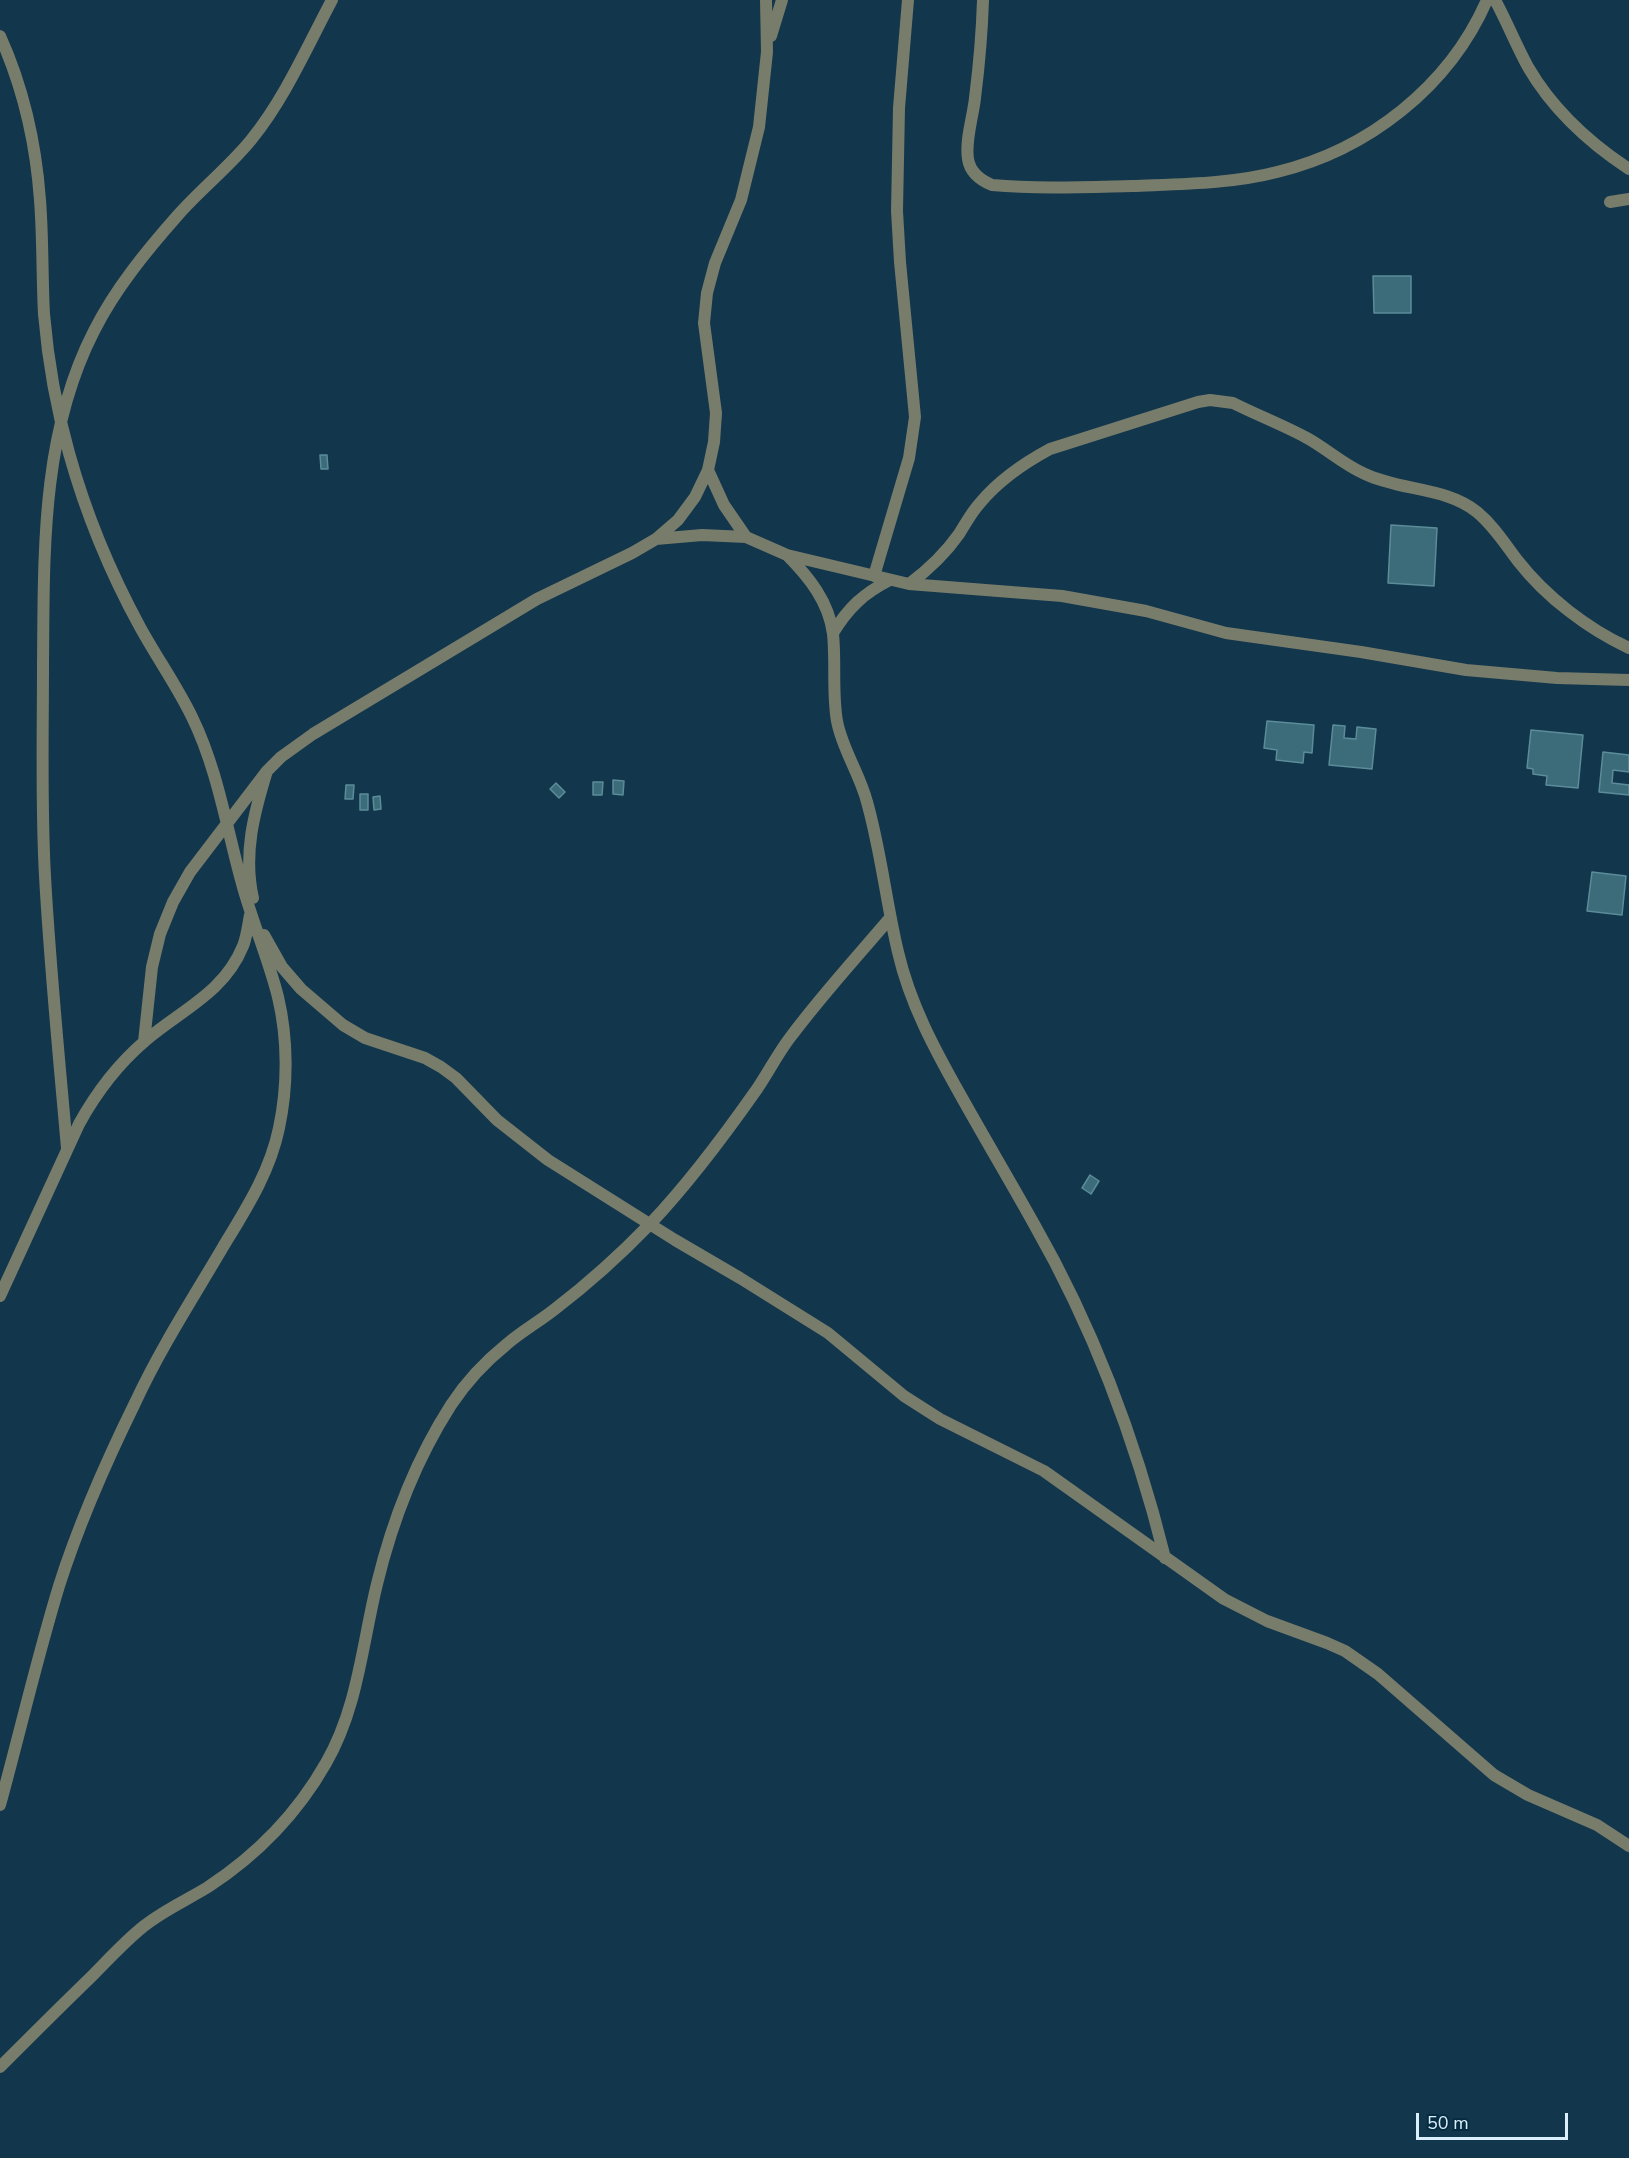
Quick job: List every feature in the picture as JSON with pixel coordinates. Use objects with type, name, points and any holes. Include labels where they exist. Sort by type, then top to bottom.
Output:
[{"type":"street","points":[[67,1148],[51,963],[42,784],[45,545],[51,473],[61,421],[83,352],[110,303],[177,216],[235,159],[267,118],[332,0]]},
{"type":"street","points":[[144,1042],[152,967],[160,934],[173,902],[190,872],[267,771],[296,744],[491,626],[537,599],[656,539],[678,520],[695,497],[708,470],[714,442],[716,413],[704,323],[707,293],[715,263],[741,200],[759,127],[767,52],[766,0]]},
{"type":"street","points":[[767,52],[782,0]]},
{"type":"street","points":[[874,576],[909,458],[915,417],[897,211],[899,108],[908,0]]},
{"type":"street","points":[[983,0],[976,88],[968,146],[968,159],[972,171],[981,180],[992,185],[1084,187],[1164,185],[1244,178],[1286,169],[1337,151],[1392,118],[1440,74],[1478,21],[1487,0]]},
{"type":"street","points":[[1496,0],[1528,67],[1548,98],[1573,127],[1602,151],[1629,169]]},
{"type":"street","points":[[0,36],[17,82],[35,159],[40,199],[45,318],[61,421],[81,493],[108,564],[138,623],[194,721],[216,782],[250,913],[278,999],[283,1029],[285,1084],[278,1132],[262,1178],[137,1397],[87,1510],[60,1584],[0,1805]]},
{"type":"street","points":[[1610,202],[1629,199]]},
{"type":"street","points":[[909,584],[948,548],[981,501],[1013,471],[1031,459],[1050,449],[1198,402],[1221,401],[1233,404],[1305,437],[1365,474],[1399,486],[1438,493],[1476,511],[1490,524],[1536,581],[1596,630],[1629,648]]},
{"type":"street","points":[[708,470],[724,505],[747,537]]},
{"type":"street","points":[[656,539],[702,535],[747,537],[787,555],[909,584],[1062,596],[1146,611],[1226,633],[1466,670],[1557,678],[1629,680]]},
{"type":"street","points":[[787,555],[804,571],[827,610],[833,633],[837,722],[868,805],[908,988],[942,1063],[1040,1234],[1088,1329],[1131,1438],[1149,1494],[1165,1557]]},
{"type":"street","points":[[833,633],[843,616],[856,601],[872,589],[890,580]]},
{"type":"street","points":[[0,1296],[67,1148],[97,1094],[125,1060],[144,1042],[212,991],[226,977],[244,943],[250,913],[248,857],[251,828],[267,771]]},
{"type":"street","points":[[250,886],[267,942],[282,967],[301,989],[344,1025],[365,1038],[425,1058],[441,1067],[456,1078],[498,1120],[548,1160],[828,1333],[904,1396],[940,1419],[1044,1471],[1210,1589],[1245,1611],[1327,1643],[1362,1662],[1494,1775],[1528,1795],[1597,1825],[1629,1846]]},
{"type":"street","points":[[0,2067],[134,1935],[167,1910],[204,1890],[234,1869],[261,1847],[286,1821],[327,1762],[342,1730],[354,1696],[377,1584],[388,1546],[416,1472],[432,1437],[453,1402],[478,1371],[507,1343],[541,1321],[578,1292],[649,1224],[708,1157],[812,1008],[891,918]]},
{"type":"building","points":[[1373,276],[1411,276],[1411,313],[1374,313]]},
{"type":"building","points":[[320,455],[327,455],[328,469],[321,469]]},
{"type":"building","points":[[1391,525],[1437,528],[1434,586],[1388,583]]},
{"type":"building","points":[[1267,721],[1314,725],[1312,753],[1304,752],[1303,763],[1276,760],[1277,750],[1264,748]]},
{"type":"building","points":[[1333,725],[1345,726],[1344,738],[1356,739],[1357,727],[1376,729],[1372,769],[1329,765]]},
{"type":"building","points":[[1531,730],[1583,735],[1578,788],[1546,785],[1547,776],[1533,774],[1533,769],[1527,768]]},
{"type":"building","points":[[1603,752],[1629,755],[1629,772],[1613,770],[1612,783],[1629,785],[1629,795],[1599,792]]},
{"type":"building","points":[[613,780],[624,781],[623,795],[613,794]]},
{"type":"building","points":[[593,782],[603,782],[602,795],[593,795]]},
{"type":"building","points":[[556,783],[565,792],[559,798],[550,789]]},
{"type":"building","points":[[346,785],[354,785],[353,799],[345,799]]},
{"type":"building","points":[[360,794],[368,794],[368,810],[360,810]]},
{"type":"building","points":[[380,796],[381,809],[374,810],[373,797]]},
{"type":"building","points":[[1592,872],[1626,876],[1622,915],[1587,911]]},
{"type":"building","points":[[1090,1175],[1099,1181],[1091,1194],[1082,1188]]}]
